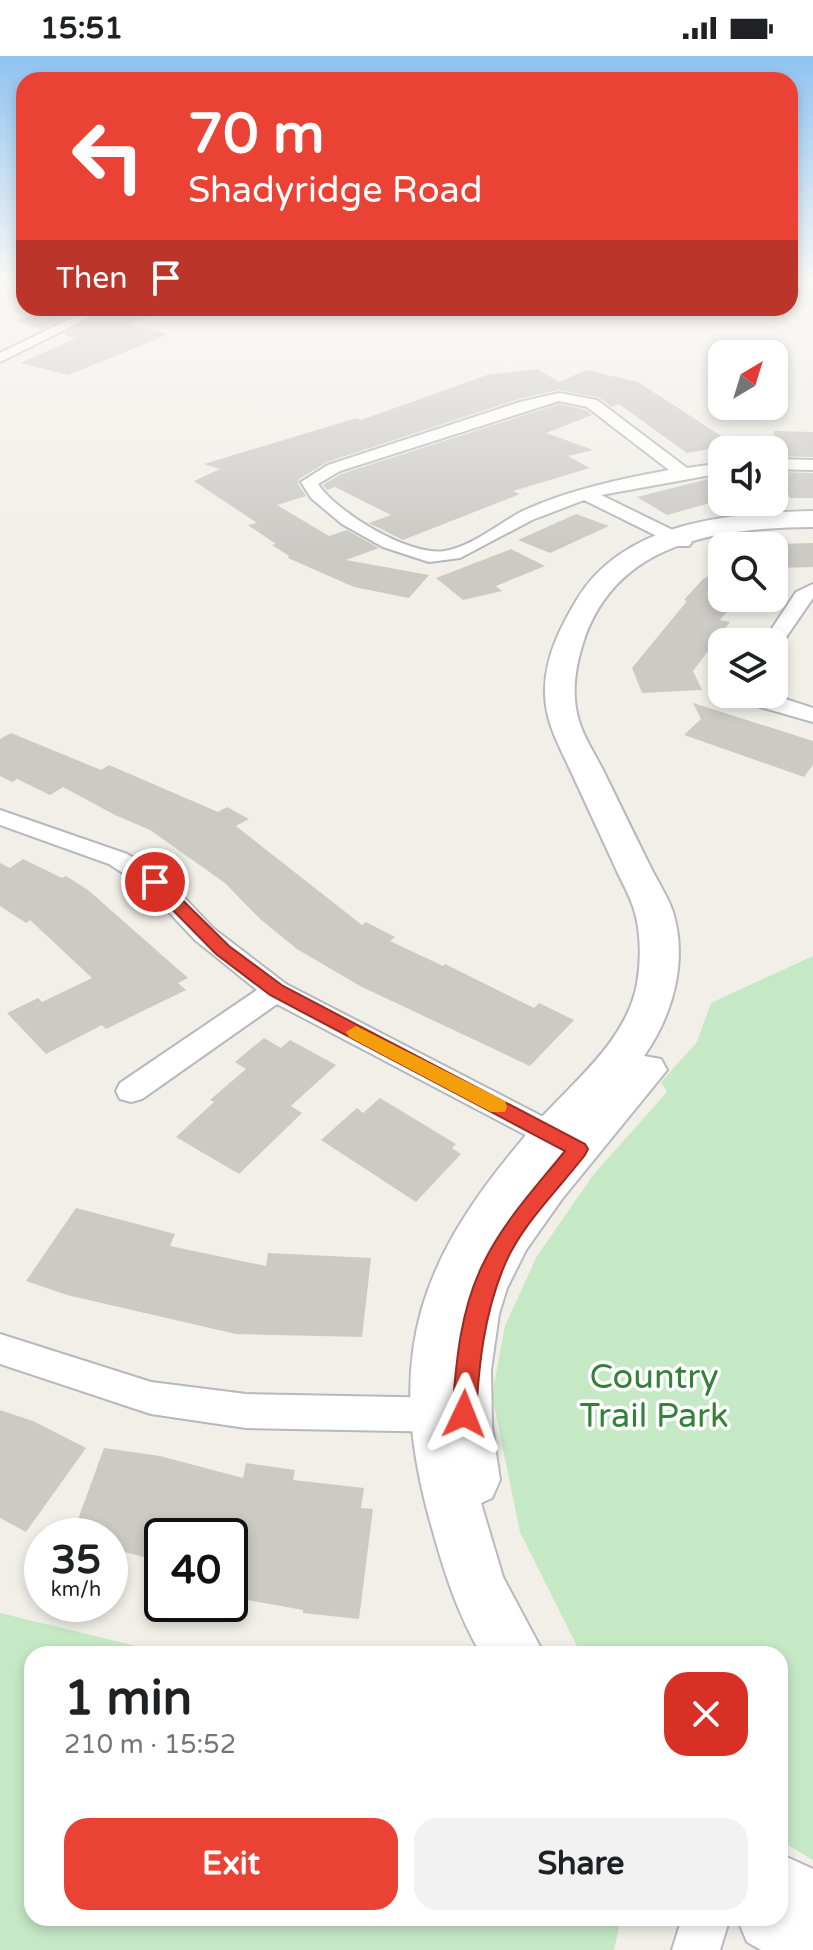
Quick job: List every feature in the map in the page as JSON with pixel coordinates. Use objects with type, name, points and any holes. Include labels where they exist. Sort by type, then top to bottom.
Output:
[{"type":"street","points":[[683,473],[592,403],[568,397],[525,405],[312,478],[309,482],[313,491],[346,517],[403,550],[436,558],[463,551],[489,534],[541,510],[587,495],[708,470]]},
{"type":"street","points":[[788,464],[813,465]]},
{"type":"street","points":[[587,495],[677,539],[764,527],[813,525]]},
{"type":"street","points":[[509,1646],[480,1594],[449,1495],[450,1415],[493,1266],[565,1142],[648,1068],[670,1033],[683,996],[686,948],[678,908],[585,722],[579,692],[581,665],[606,602],[646,563],[677,539],[753,521],[813,519]]},
{"type":"street","points":[[782,628],[803,596],[813,590]]},
{"type":"street","points":[[788,708],[813,715]]},
{"type":"street","points":[[0,817],[103,852],[131,867],[164,889],[213,942],[276,991],[565,1142]]},
{"type":"street","points":[[131,1091],[276,991]]},
{"type":"street","points":[[0,1349],[151,1398],[246,1411],[450,1415]]},
{"type":"street","points":[[450,1415],[466,1447],[481,1523],[507,1591],[535,1646]]},
{"type":"street","points":[[788,1892],[813,1906]]},
{"type":"street","points":[[696,1950],[704,1926]]},
{"type":"street","points":[[786,1926],[813,1941]]},
{"type":"green space","name":"Country Trail Park","points":[[813,956],[813,1860],[788,1845],[788,1646],[577,1646],[520,1532],[492,1395],[505,1326],[537,1256],[594,1174],[667,1092],[661,1082],[697,1042],[711,1003]]},
{"type":"green space","points":[[0,1613],[24,1619],[24,1622],[37,1622],[136,1646],[24,1646],[24,1926],[619,1926],[614,1950],[0,1950]]},
{"type":"building","points":[[38,367],[87,367],[68,375]]},
{"type":"building","points":[[538,369],[559,382],[586,370],[638,382],[721,436],[708,436],[708,450],[687,453],[619,404],[612,407],[598,397],[558,390],[519,399],[327,462],[299,479],[298,484],[306,496],[277,505],[329,536],[347,530],[379,548],[346,560],[429,575],[409,598],[354,587],[288,558],[272,545],[276,544],[248,525],[257,523],[194,481],[220,469],[204,464],[357,418],[361,420],[487,375]]},
{"type":"building","points":[[559,404],[586,410],[592,415],[546,433],[593,450],[568,456],[590,468],[513,491],[520,494],[403,540],[369,523],[391,515],[335,487],[327,490],[323,485],[341,474]]},
{"type":"building","points":[[774,431],[813,432],[813,457],[788,456],[788,436],[774,436]]},
{"type":"building","points":[[788,472],[813,473],[813,498],[790,498]]},
{"type":"building","points":[[708,479],[708,504],[667,515],[637,497]]},
{"type":"building","points":[[576,514],[609,526],[550,553],[518,540]]},
{"type":"building","points":[[813,543],[813,567],[788,568],[788,544]]},
{"type":"building","points":[[511,549],[545,566],[496,586],[502,591],[463,600],[436,578]]},
{"type":"building","points":[[708,576],[708,612],[727,612],[720,620],[730,622],[725,628],[708,628],[708,651],[693,671],[702,690],[642,693],[632,668]]},
{"type":"building","points":[[693,703],[813,741],[813,765],[804,777],[684,735],[701,719]]},
{"type":"building","points":[[11,733],[101,770],[109,765],[218,812],[227,807],[249,819],[236,826],[362,925],[366,922],[395,937],[390,941],[534,1008],[539,1003],[574,1020],[530,1066],[360,986],[297,949],[260,919],[225,883],[150,830],[63,787],[50,795],[17,779],[12,782],[0,776],[0,739]]},
{"type":"building","points":[[23,859],[62,878],[66,876],[88,890],[188,978],[178,983],[186,990],[106,1029],[102,1025],[46,1054],[7,1013],[38,998],[42,1002],[92,978],[30,920],[26,923],[0,906],[0,863],[10,868]]},
{"type":"building","points":[[264,1038],[281,1048],[290,1040],[336,1065],[291,1106],[302,1113],[239,1174],[176,1137],[214,1102],[210,1100],[246,1069],[235,1062]]},
{"type":"building","points":[[380,1098],[456,1144],[452,1148],[461,1154],[416,1202],[321,1140],[357,1108],[363,1113]]},
{"type":"building","points":[[76,1208],[175,1234],[170,1246],[266,1266],[268,1253],[371,1258],[362,1337],[236,1334],[67,1295],[26,1281]]},
{"type":"building","points":[[0,1410],[33,1421],[86,1448],[36,1518],[24,1518],[24,1531],[0,1518]]},
{"type":"building","points":[[104,1448],[160,1456],[243,1478],[246,1463],[295,1470],[293,1480],[364,1488],[361,1508],[373,1509],[359,1619],[303,1613],[303,1610],[248,1600],[248,1518],[144,1518],[144,1557],[128,1553],[128,1518],[79,1518]]},
{"type":"slow traffic","points":[[356,1032],[498,1107]]},
{"type":"route","points":[[155,882],[204,934],[276,991],[578,1149],[518,1225],[493,1266],[469,1347],[464,1414]]}]
